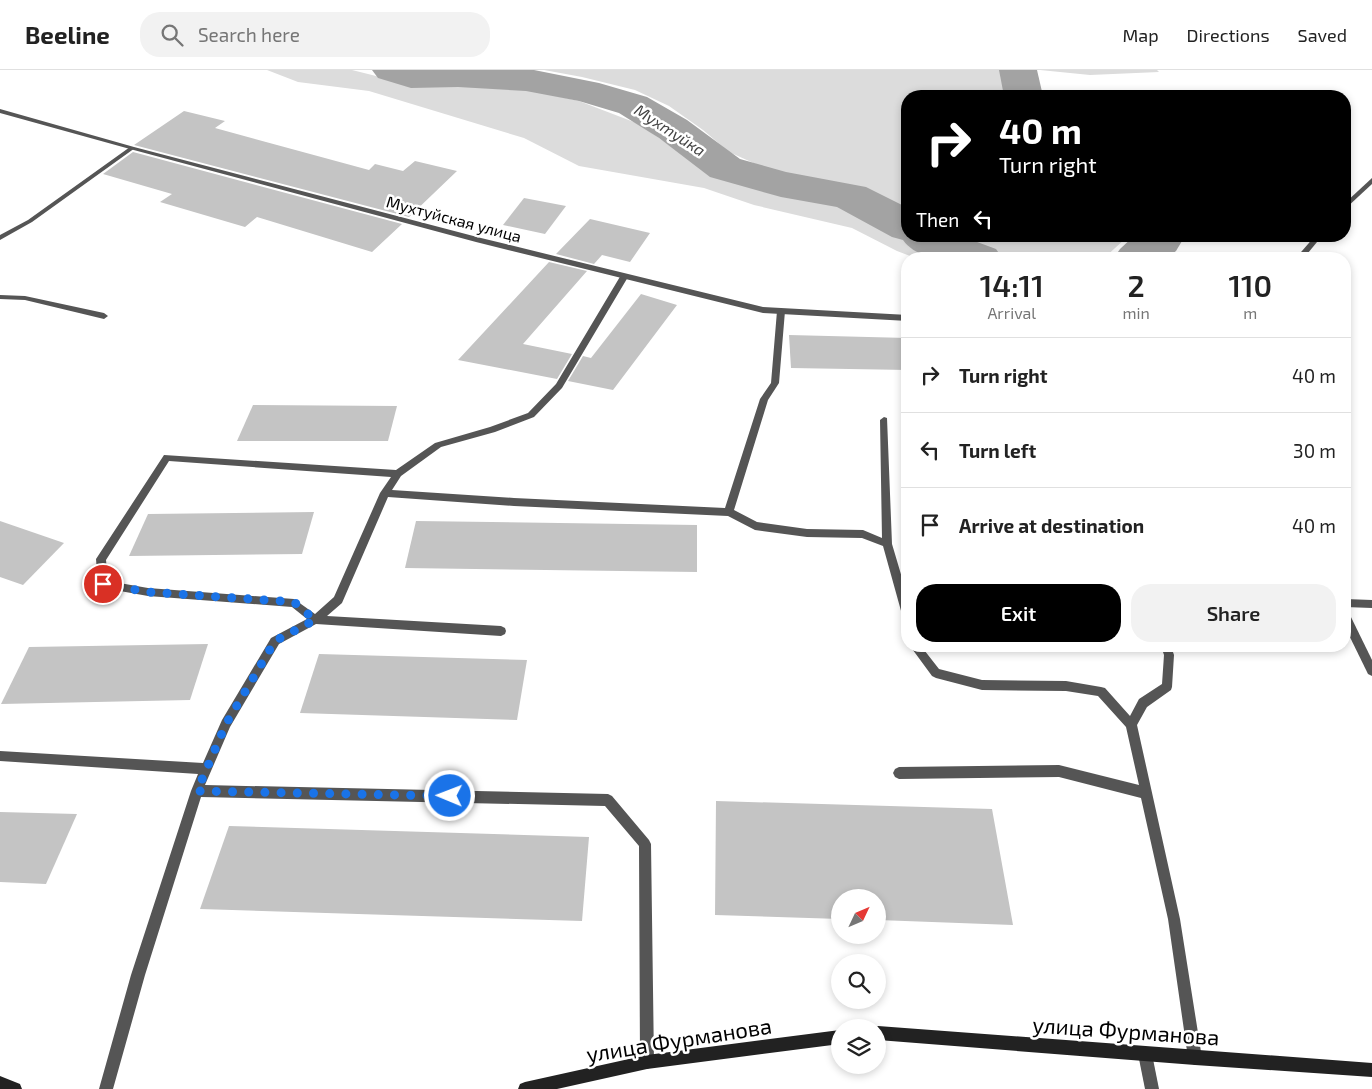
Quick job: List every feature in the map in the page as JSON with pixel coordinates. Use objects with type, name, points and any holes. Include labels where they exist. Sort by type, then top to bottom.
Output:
[{"type":"main road","name":"улица Фурманова","points":[[886,1034],[1372,1070]]},
{"type":"main road","name":"улица Фурманова","points":[[525,1089],[647,1062],[831,1038]]},
{"type":"street","name":"Мухтуйская улица","points":[[0,111],[132,148],[624,277],[763,310],[901,318]]},
{"type":"street","points":[[0,238],[30,221],[132,148]]},
{"type":"street","points":[[1351,201],[1372,180]]},
{"type":"street","points":[[1305,252],[1314,242]]},
{"type":"street","points":[[106,1089],[138,974],[197,791],[226,724],[275,641],[315,620],[338,600],[385,493],[398,474],[438,445],[492,430],[531,415],[559,386],[624,277]]},
{"type":"street","points":[[0,297],[25,298],[104,316]]},
{"type":"street","points":[[729,512],[764,399],[775,383],[781,311]]},
{"type":"street","points":[[884,420],[887,544],[901,593]]},
{"type":"street","points":[[398,474],[167,457],[101,559],[103,584],[148,592],[294,602],[315,620],[501,631]]},
{"type":"street","points":[[385,493],[514,502],[729,512],[755,526],[806,533],[863,534],[887,544]]},
{"type":"street","points":[[1351,603],[1372,604]]},
{"type":"street","points":[[1351,628],[1372,671]]},
{"type":"street","points":[[920,652],[936,672],[982,686],[1066,686],[1101,692],[1131,725],[1174,919],[1195,1058]]},
{"type":"street","points":[[1131,725],[1143,703],[1167,687],[1168,652]]},
{"type":"street","points":[[0,756],[206,769]]},
{"type":"street","points":[[899,774],[1059,771],[1146,793]]},
{"type":"street","points":[[197,791],[608,800],[645,844],[647,1062]]},
{"type":"street","points":[[1145,1054],[1152,1089]]},
{"type":"shaded area","points":[[267,70],[352,70],[412,85],[511,86],[579,101],[639,124],[700,167],[784,192],[846,206],[901,234],[901,242],[920,242],[944,252],[901,253],[852,228],[754,205],[704,188],[579,166],[524,138],[369,91],[298,82]]},
{"type":"shaded area","points":[[544,70],[1004,70],[1007,90],[901,90],[901,215],[887,209],[867,195],[835,183],[778,174],[729,152],[703,130],[669,106],[635,90]]},
{"type":"shaded area","points":[[1040,70],[1157,70],[1159,72],[1090,75]]},
{"type":"shaded area","points":[[968,242],[1122,242],[1111,252],[994,252]]},
{"type":"building","points":[[184,111],[225,121],[215,128],[369,170],[375,164],[403,171],[415,161],[457,171],[409,217],[134,145]]},
{"type":"building","points":[[133,152],[402,224],[372,252],[257,217],[245,227],[160,202],[172,194],[103,174]]},
{"type":"building","points":[[524,198],[566,206],[545,234],[503,225]]},
{"type":"building","points":[[590,219],[650,233],[630,262],[602,255],[594,264],[556,254]]},
{"type":"building","points":[[549,262],[587,271],[523,344],[572,354],[557,379],[458,360]]},
{"type":"building","points":[[641,294],[677,305],[613,390],[568,381],[583,356],[591,358]]},
{"type":"building","points":[[789,335],[901,338],[901,370],[791,368]]},
{"type":"building","points":[[253,405],[397,406],[388,441],[237,441]]},
{"type":"building","points":[[314,512],[302,554],[129,556],[148,514]]},
{"type":"building","points":[[0,521],[64,543],[23,585],[0,577]]},
{"type":"building","points":[[416,521],[697,525],[697,572],[405,568]]},
{"type":"building","points":[[208,644],[190,700],[1,704],[29,647]]},
{"type":"building","points":[[319,654],[527,660],[517,720],[300,713]]},
{"type":"building","points":[[716,801],[992,809],[1013,925],[886,920],[886,889],[831,889],[831,919],[715,915]]},
{"type":"building","points":[[0,812],[77,814],[46,884],[0,882]]},
{"type":"building","points":[[229,826],[589,837],[582,921],[200,909]]},
{"type":"waterway","name":"Мухтуйка","points":[[391,70],[411,77],[458,76],[526,80],[585,91],[633,105],[673,129],[725,168],[781,184],[850,196],[901,223]]},
{"type":"waterway","name":"Мухтуйка","points":[[1018,70],[1022,90]]},
{"type":"waterway","name":"Мухтуйка","points":[[935,242],[960,252]]},
{"type":"waterway","name":"Мухтуйка","points":[[1146,252],[1158,242]]},
{"type":"route","points":[[103,584],[148,592],[294,602],[315,620],[275,641],[226,724],[197,791],[450,796]]}]
